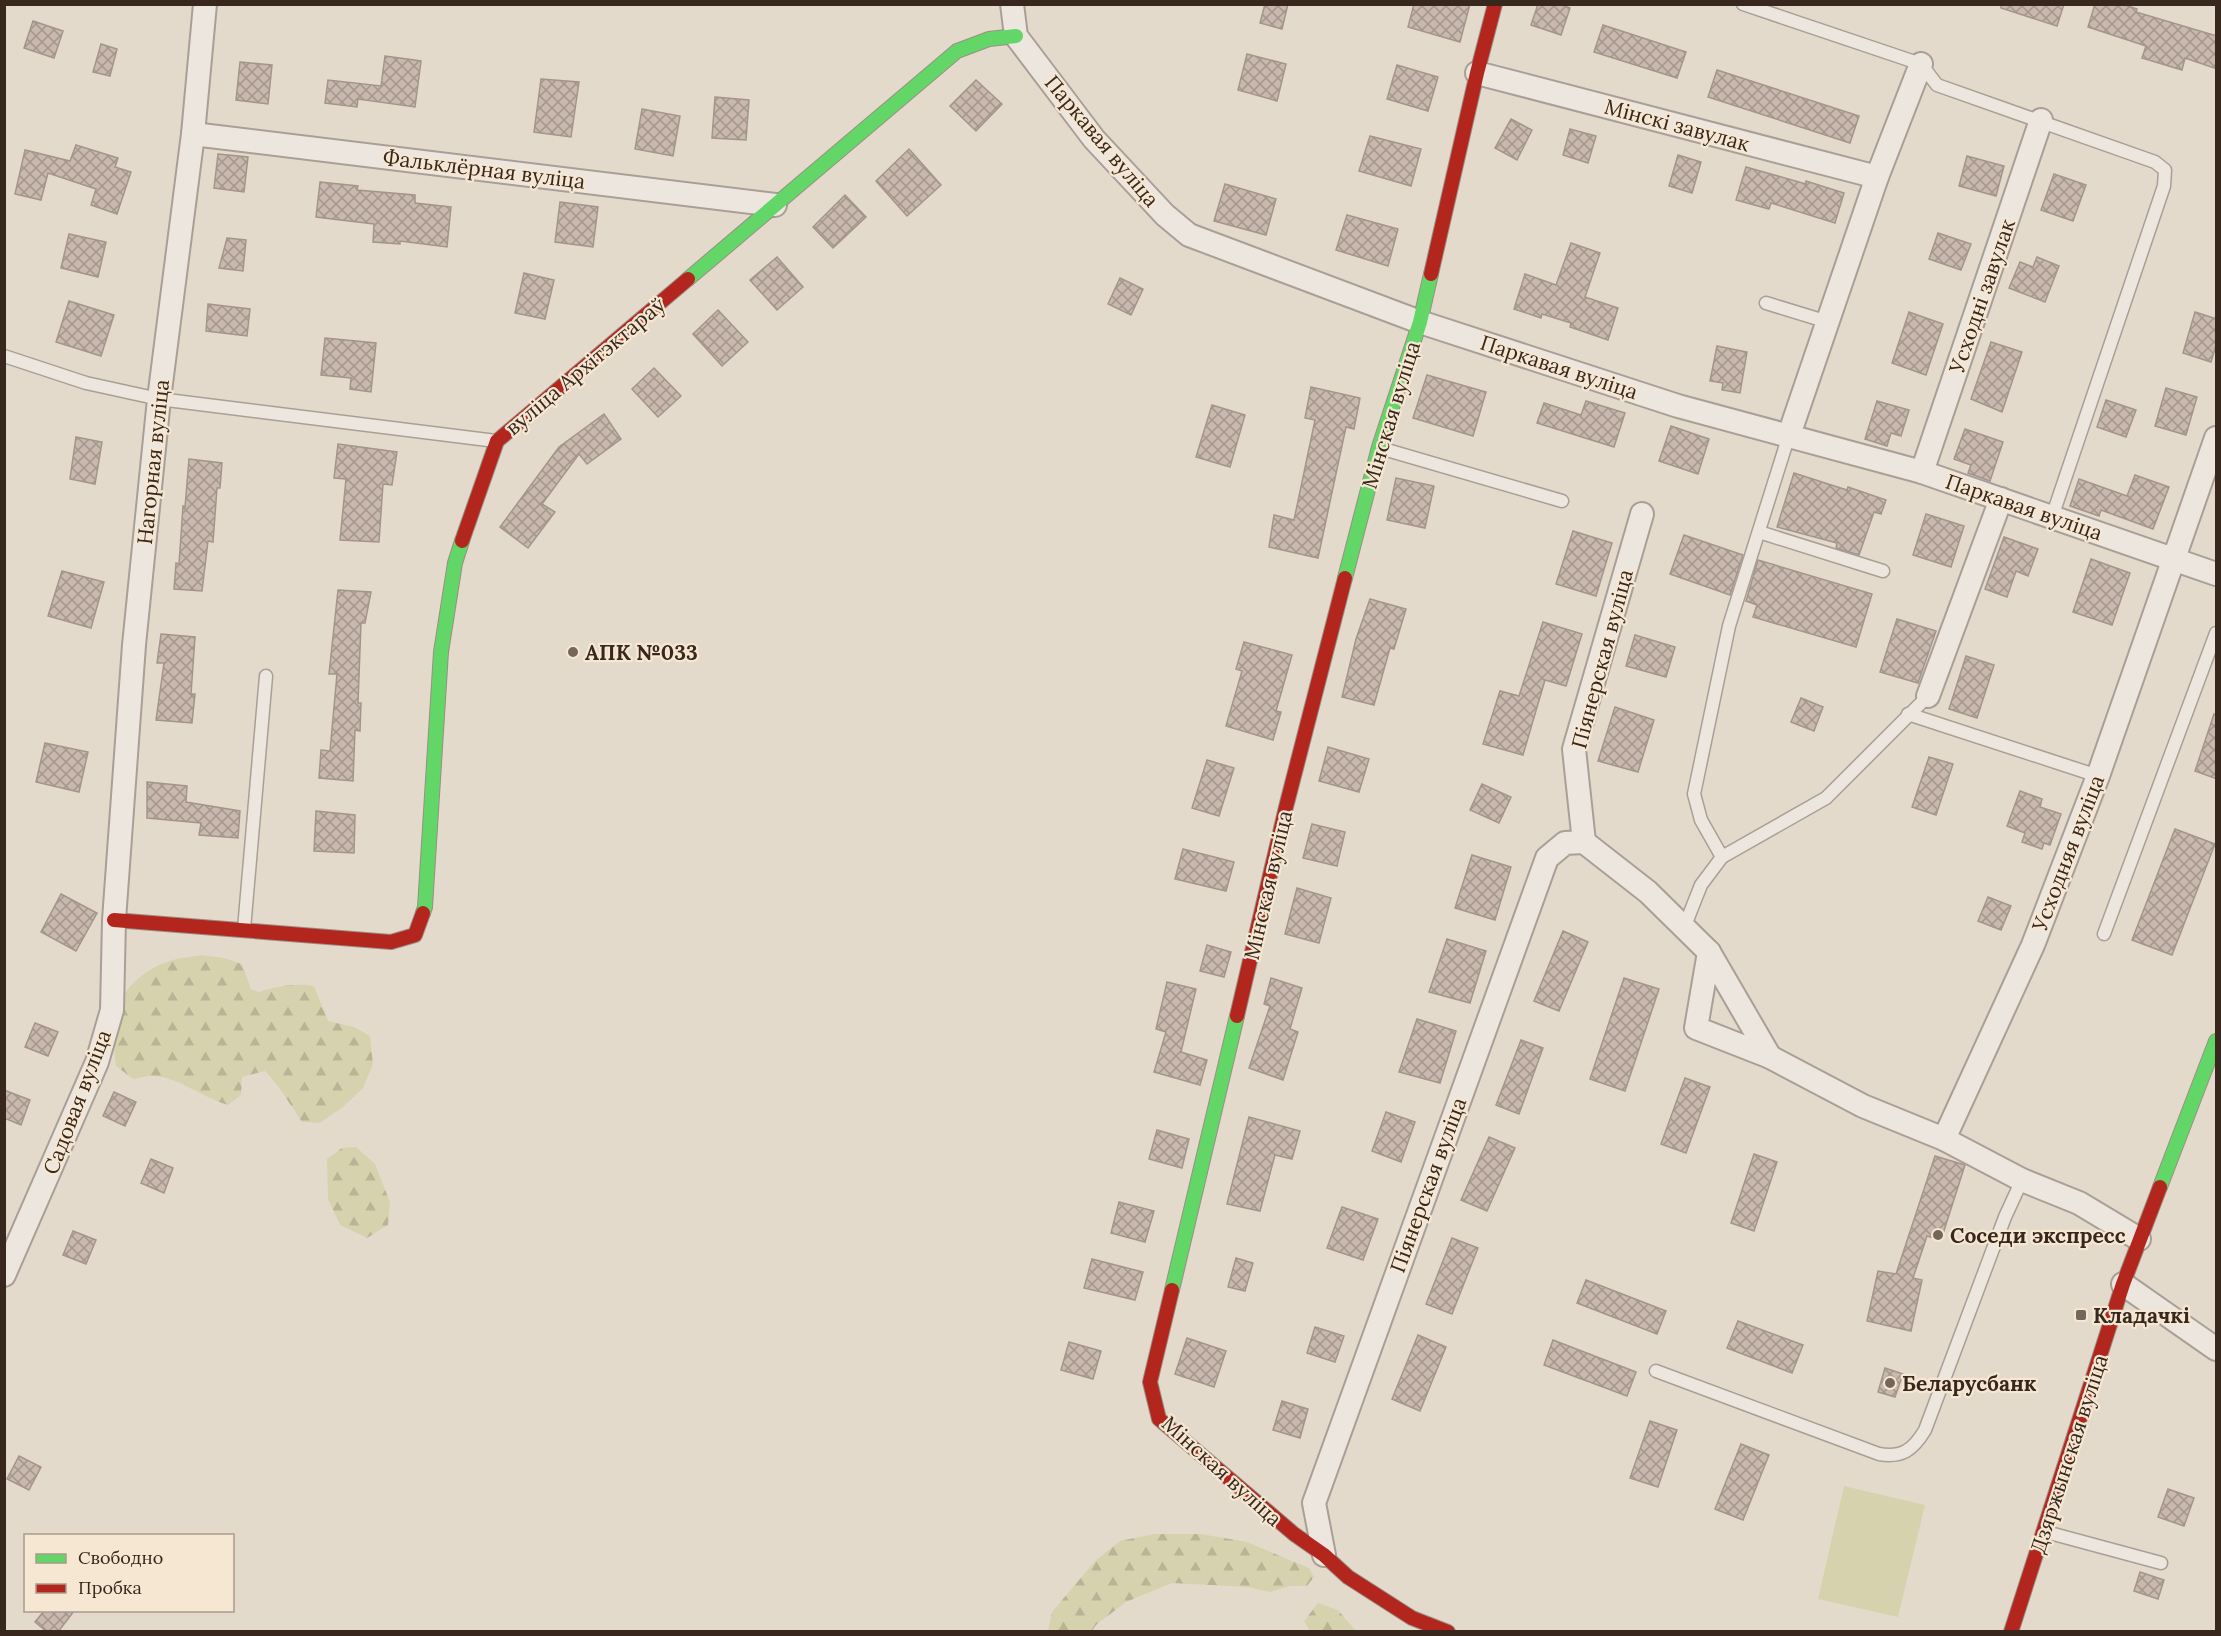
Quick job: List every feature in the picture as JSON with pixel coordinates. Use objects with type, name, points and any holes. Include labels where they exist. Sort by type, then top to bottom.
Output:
[{"type":"street","name":"Нагорная вуліца","points":[[114,920],[134,645],[159,399],[193,134],[204,4]]},
{"type":"street","points":[[1012,4],[1016,36]]},
{"type":"street","name":"Мінская вуліца","points":[[1448,1632],[1398,1615],[1348,1577],[1324,1555],[1294,1534],[1159,1419],[1150,1382],[1286,807],[1379,447],[1420,322],[1495,4]]},
{"type":"street","name":"вуліца Архітэктараў","points":[[244,932],[391,942],[415,935],[425,907],[441,652],[454,564],[497,441],[957,51],[989,39],[1016,36]]},
{"type":"street","name":"Паркавая вуліца","points":[[1016,36],[1094,139],[1165,215],[1189,235],[1420,322],[1678,406],[1922,472],[2217,574]]},
{"type":"street","points":[[1789,435],[1877,177],[1921,64]]},
{"type":"street","name":"Мінскі завулак","points":[[1477,73],[1877,177]]},
{"type":"street","name":"Усходні завулак","points":[[1922,472],[2042,120]]},
{"type":"street","name":"Фальклёрная вуліца","points":[[193,134],[775,205]]},
{"type":"street","name":"Усходняя вуліца","points":[[1944,1139],[2033,945],[2098,776],[2217,438]]},
{"type":"street","points":[[1928,696],[2001,499]]},
{"type":"street","name":"Піянерская вуліца","points":[[1324,1555],[1314,1503],[1547,858],[1565,843],[1584,842],[1574,749],[1642,514]]},
{"type":"street","points":[[1584,842],[1648,892],[1709,952],[1770,1057]]},
{"type":"street","points":[[114,920],[244,932]]},
{"type":"street","name":"Садовая вуліца","points":[[4,1275],[97,1062],[112,1010],[114,920]]},
{"type":"street","points":[[1709,952],[1696,1028],[1770,1057],[1863,1106],[1944,1139],[2022,1180],[2079,1203],[2139,1239]]},
{"type":"street","name":"Дзяржынская вуліца","points":[[2011,1632],[2122,1284],[2217,1041]]},
{"type":"street","points":[[2122,1284],[2217,1349]]},
{"type":"lane","points":[[1743,4],[1921,64],[1937,85],[2042,120],[2155,162],[2165,170],[2164,186],[2052,517]]},
{"type":"lane","points":[[1766,303],[1828,322]]},
{"type":"lane","points":[[4,356],[86,383],[159,399],[497,441]]},
{"type":"lane","points":[[1722,857],[1701,820],[1694,794],[1729,626],[1789,435]]},
{"type":"lane","points":[[1379,447],[1562,501]]},
{"type":"lane","points":[[1759,532],[1883,571]]},
{"type":"lane","points":[[2104,934],[2217,633]]},
{"type":"lane","points":[[244,932],[266,676]]},
{"type":"lane","points":[[1684,928],[1701,885],[1722,857],[1826,798],[1928,696]]},
{"type":"lane","points":[[1908,714],[2098,776]]},
{"type":"lane","points":[[1656,1371],[1879,1454],[1893,1456],[1905,1452],[1917,1443],[1925,1431],[2005,1217],[2022,1180]]},
{"type":"lane","points":[[2044,1532],[2161,1563]]},
{"type":"green space","points":[[201,955],[224,958],[242,964],[251,989],[259,992],[286,986],[314,986],[328,1021],[354,1027],[370,1036],[373,1064],[363,1088],[343,1107],[320,1123],[302,1122],[265,1071],[242,1077],[241,1095],[228,1105],[166,1078],[148,1076],[133,1079],[116,1066],[113,1040],[115,1015],[118,1005],[129,988],[145,973],[163,963]]},
{"type":"green space","points":[[356,1147],[375,1164],[390,1202],[388,1225],[367,1238],[340,1225],[328,1199],[327,1159],[342,1148]]},
{"type":"green space","points":[[1844,1486],[1925,1505],[1898,1617],[1818,1599]]},
{"type":"green space","points":[[1154,1534],[1201,1534],[1247,1542],[1309,1568],[1314,1577],[1307,1586],[1290,1586],[1270,1592],[1247,1587],[1172,1583],[1126,1602],[1096,1625],[1092,1631],[1048,1631],[1052,1612],[1095,1561],[1120,1541]]},
{"type":"green space","points":[[1318,1603],[1338,1610],[1356,1631],[1310,1631],[1304,1621]]},
{"type":"building","points":[[1265,4],[1288,4],[1282,29],[1260,23]]},
{"type":"building","points":[[1414,4],[1470,4],[1460,42],[1408,27]]},
{"type":"building","points":[[1538,4],[1559,4],[1570,8],[1561,35],[1531,25]]},
{"type":"building","points":[[2001,4],[2064,4],[2057,26],[2001,8]]},
{"type":"building","points":[[2095,4],[2122,4],[2137,9],[2136,12],[2217,36],[2217,69],[2185,58],[2182,70],[2142,58],[2146,46],[2088,27]]},
{"type":"building","points":[[33,21],[63,31],[54,58],[24,48]]},
{"type":"building","points":[[1603,25],[1686,52],[1677,78],[1594,52]]},
{"type":"building","points":[[101,44],[117,49],[110,76],[93,72]]},
{"type":"building","points":[[1247,54],[1286,64],[1277,101],[1238,90]]},
{"type":"building","points":[[385,56],[421,61],[415,107],[358,99],[357,107],[325,103],[328,80],[381,86]]},
{"type":"building","points":[[240,62],[272,65],[268,104],[236,100]]},
{"type":"building","points":[[1397,65],[1438,77],[1428,111],[1387,99]]},
{"type":"building","points":[[1717,70],[1859,116],[1850,143],[1708,97]]},
{"type":"building","points":[[541,79],[579,82],[571,137],[534,132]]},
{"type":"building","points":[[976,80],[1002,104],[976,131],[950,106]]},
{"type":"building","points":[[715,97],[749,100],[746,140],[712,138]]},
{"type":"building","points":[[642,109],[680,116],[673,156],[635,149]]},
{"type":"building","points":[[1511,119],[1532,130],[1517,160],[1495,148]]},
{"type":"building","points":[[1570,129],[1596,136],[1588,163],[1563,155]]},
{"type":"building","points":[[1370,136],[1421,149],[1411,186],[1359,171]]},
{"type":"building","points":[[76,145],[118,158],[115,167],[131,172],[117,214],[91,205],[96,189],[48,173],[41,200],[15,194],[25,150],[70,161]]},
{"type":"building","points":[[909,149],[941,185],[907,216],[876,181]]},
{"type":"building","points":[[218,154],[248,157],[244,192],[214,188]]},
{"type":"building","points":[[1678,155],[1701,162],[1692,193],[1669,186]]},
{"type":"building","points":[[1967,156],[2004,166],[1996,196],[1959,186]]},
{"type":"building","points":[[1746,167],[1806,184],[1806,181],[1844,193],[1835,223],[1771,203],[1769,209],[1736,200]]},
{"type":"building","points":[[2054,174],[2086,185],[2073,221],[2041,210]]},
{"type":"building","points":[[320,182],[358,186],[357,190],[415,195],[415,203],[451,207],[447,247],[400,241],[400,244],[373,242],[374,224],[316,217]]},
{"type":"building","points":[[1225,184],[1276,199],[1266,235],[1214,221]]},
{"type":"building","points":[[845,195],[866,217],[833,248],[813,227]]},
{"type":"building","points":[[560,202],[598,207],[593,247],[555,242]]},
{"type":"building","points":[[1347,215],[1398,229],[1388,266],[1336,250]]},
{"type":"building","points":[[1938,233],[1971,244],[1961,270],[1929,259]]},
{"type":"building","points":[[69,234],[106,242],[98,277],[61,268]]},
{"type":"building","points":[[227,238],[246,240],[243,271],[219,268]]},
{"type":"building","points":[[1571,243],[1600,253],[1585,297],[1618,308],[1608,340],[1570,327],[1571,323],[1542,314],[1541,318],[1514,309],[1525,274],[1556,285]]},
{"type":"building","points":[[777,257],[803,287],[777,310],[750,280]]},
{"type":"building","points":[[2037,257],[2059,266],[2045,302],[2009,288],[2020,262],[2033,267]]},
{"type":"building","points":[[524,273],[554,280],[545,319],[515,313]]},
{"type":"building","points":[[1120,278],[1143,289],[1131,315],[1108,304]]},
{"type":"building","points":[[69,301],[114,315],[101,356],[56,342]]},
{"type":"building","points":[[208,304],[250,309],[247,336],[206,331]]},
{"type":"building","points":[[718,310],[748,342],[722,366],[693,334]]},
{"type":"building","points":[[1909,312],[1943,324],[1926,375],[1892,363]]},
{"type":"building","points":[[2195,312],[2217,319],[2217,342],[2211,362],[2183,353]]},
{"type":"building","points":[[325,338],[376,343],[371,392],[350,389],[351,378],[321,375]]},
{"type":"building","points":[[1991,342],[2022,352],[2002,412],[1971,399]]},
{"type":"building","points":[[1717,346],[1747,352],[1740,393],[1722,390],[1723,383],[1710,381]]},
{"type":"building","points":[[654,368],[681,396],[658,417],[632,389]]},
{"type":"building","points":[[1427,375],[1486,392],[1473,436],[1413,418]]},
{"type":"building","points":[[1311,387],[1360,398],[1354,429],[1346,427],[1318,558],[1269,547],[1274,515],[1294,520],[1315,420],[1305,418]]},
{"type":"building","points":[[2166,388],[2197,397],[2186,435],[2155,426]]},
{"type":"building","points":[[2106,400],[2136,410],[2126,437],[2097,427]]},
{"type":"building","points":[[1586,401],[1625,413],[1614,447],[1537,423],[1544,403],[1581,415]]},
{"type":"building","points":[[1877,401],[1909,410],[1901,436],[1891,433],[1887,446],[1865,439]]},
{"type":"building","points":[[1212,405],[1245,415],[1230,467],[1196,457]]},
{"type":"building","points":[[604,414],[621,439],[587,464],[579,454],[542,504],[555,512],[528,548],[500,527],[559,447]]},
{"type":"building","points":[[1671,426],[1709,439],[1698,474],[1659,461]]},
{"type":"building","points":[[1965,429],[2003,442],[1990,481],[1968,473],[1971,465],[1954,459]]},
{"type":"building","points":[[76,437],[102,442],[95,484],[70,479]]},
{"type":"building","points":[[338,444],[397,452],[392,485],[383,484],[379,542],[340,540],[346,479],[334,478]]},
{"type":"building","points":[[189,459],[222,463],[220,488],[217,488],[213,542],[208,541],[202,591],[174,589],[176,563],[179,564]]},
{"type":"building","points":[[1794,473],[1886,500],[1881,514],[1874,512],[1859,555],[1836,548],[1837,543],[1777,527]]},
{"type":"building","points":[[2135,475],[2169,487],[2153,529],[2101,510],[2099,516],[2070,506],[2079,479],[2127,496]]},
{"type":"building","points":[[1396,478],[1434,486],[1425,528],[1387,520]]},
{"type":"building","points":[[1926,514],[1964,526],[1951,567],[1913,555]]},
{"type":"building","points":[[1573,531],[1612,543],[1596,596],[1556,584]]},
{"type":"building","points":[[1684,535],[1743,555],[1730,595],[1670,574]]},
{"type":"building","points":[[2004,537],[2038,549],[2028,576],[2016,571],[2007,597],[1985,589]]},
{"type":"building","points":[[2091,559],[2130,573],[2112,625],[2073,612]]},
{"type":"building","points":[[1758,560],[1872,594],[1856,647],[1753,617],[1757,605],[1746,601]]},
{"type":"building","points":[[62,571],[104,582],[91,628],[48,616]]},
{"type":"building","points":[[338,590],[371,592],[365,623],[361,623],[358,703],[361,703],[360,731],[355,730],[353,781],[319,778],[321,750],[330,751],[337,674],[329,674]]},
{"type":"building","points":[[1370,599],[1406,609],[1394,649],[1390,648],[1374,705],[1342,697],[1356,639]]},
{"type":"building","points":[[1897,619],[1936,631],[1918,683],[1880,672]]},
{"type":"building","points":[[1543,622],[1582,634],[1566,686],[1545,680],[1523,755],[1483,744],[1500,691],[1519,696]]},
{"type":"building","points":[[161,634],[195,637],[191,694],[195,694],[192,723],[156,720],[164,663],[157,663]]},
{"type":"building","points":[[1635,635],[1675,647],[1666,677],[1626,666]]},
{"type":"building","points":[[1244,642],[1292,655],[1276,711],[1281,712],[1273,740],[1226,726],[1242,671],[1236,669]]},
{"type":"building","points":[[1966,656],[1994,665],[1977,718],[1949,709]]},
{"type":"building","points":[[1801,698],[1823,707],[1814,731],[1791,722]]},
{"type":"building","points":[[1615,707],[1654,720],[1638,772],[1598,761]]},
{"type":"building","points":[[2214,714],[2217,715],[2217,779],[2195,771]]},
{"type":"building","points":[[45,743],[88,752],[79,792],[36,782]]},
{"type":"building","points":[[1328,747],[1369,759],[1359,792],[1319,781]]},
{"type":"building","points":[[1929,757],[1953,764],[1936,815],[1912,807]]},
{"type":"building","points":[[1207,760],[1234,768],[1219,816],[1192,808]]},
{"type":"building","points":[[147,782],[187,786],[186,802],[240,811],[238,838],[199,835],[201,823],[147,818]]},
{"type":"building","points":[[1482,784],[1511,797],[1499,823],[1470,810]]},
{"type":"building","points":[[2020,791],[2042,799],[2040,807],[2061,814],[2050,845],[2044,843],[2042,849],[2022,842],[2025,833],[2007,826]]},
{"type":"building","points":[[316,811],[355,815],[354,853],[314,851]]},
{"type":"building","points":[[1312,824],[1345,832],[1337,866],[1303,858]]},
{"type":"building","points":[[2175,829],[2215,844],[2172,955],[2132,940]]},
{"type":"building","points":[[1183,849],[1234,862],[1226,891],[1175,879]]},
{"type":"building","points":[[1472,855],[1511,867],[1495,920],[1455,908]]},
{"type":"building","points":[[1297,888],[1331,898],[1319,943],[1285,934]]},
{"type":"building","points":[[61,894],[97,913],[76,951],[41,932]]},
{"type":"building","points":[[1988,897],[2011,906],[2001,930],[1978,921]]},
{"type":"building","points":[[1563,931],[1588,942],[1559,1011],[1534,1001]]},
{"type":"building","points":[[1447,939],[1486,951],[1470,1003],[1429,992]]},
{"type":"building","points":[[1207,945],[1231,952],[1224,977],[1200,971]]},
{"type":"building","points":[[1271,978],[1302,988],[1290,1029],[1298,1032],[1283,1080],[1249,1068],[1270,1006],[1264,1004]]},
{"type":"building","points":[[1624,978],[1659,989],[1625,1091],[1590,1079]]},
{"type":"building","points":[[1167,982],[1196,989],[1181,1052],[1207,1060],[1200,1085],[1154,1072],[1166,1032],[1156,1029]]},
{"type":"building","points":[[1417,1019],[1456,1031],[1440,1083],[1399,1072]]},
{"type":"building","points":[[35,1023],[58,1032],[48,1056],[25,1047]]},
{"type":"building","points":[[1521,1040],[1543,1048],[1519,1114],[1496,1105]]},
{"type":"building","points":[[1685,1078],[1710,1087],[1686,1153],[1661,1144]]},
{"type":"building","points":[[4,1090],[30,1100],[21,1125],[4,1118]]},
{"type":"building","points":[[114,1092],[136,1102],[125,1126],[103,1116]]},
{"type":"building","points":[[1386,1112],[1415,1122],[1401,1162],[1372,1151]]},
{"type":"building","points":[[1249,1117],[1300,1131],[1292,1159],[1275,1155],[1260,1211],[1227,1204]]},
{"type":"building","points":[[1157,1130],[1189,1139],[1182,1168],[1149,1159]]},
{"type":"building","points":[[1489,1137],[1515,1148],[1487,1211],[1461,1200]]},
{"type":"building","points":[[1754,1154],[1777,1162],[1754,1231],[1731,1223]]},
{"type":"building","points":[[1935,1156],[1965,1165],[1941,1240],[1927,1236],[1913,1278],[1922,1280],[1911,1331],[1867,1321],[1878,1271],[1896,1274]]},
{"type":"building","points":[[151,1159],[173,1168],[164,1193],[141,1183]]},
{"type":"building","points":[[1119,1202],[1154,1211],[1145,1242],[1111,1233]]},
{"type":"building","points":[[1342,1207],[1378,1219],[1363,1260],[1327,1248]]},
{"type":"building","points":[[73,1231],[96,1240],[86,1264],[63,1255]]},
{"type":"building","points":[[1452,1238],[1478,1248],[1452,1314],[1426,1304]]},
{"type":"building","points":[[1236,1258],[1253,1263],[1245,1291],[1228,1287]]},
{"type":"building","points":[[1092,1259],[1143,1272],[1135,1300],[1084,1288]]},
{"type":"building","points":[[1586,1280],[1666,1311],[1657,1334],[1577,1303]]},
{"type":"building","points":[[1738,1321],[1803,1345],[1792,1373],[1727,1348]]},
{"type":"building","points":[[1315,1327],[1344,1336],[1335,1362],[1307,1353]]},
{"type":"building","points":[[1418,1335],[1446,1347],[1420,1411],[1392,1399]]},
{"type":"building","points":[[1187,1338],[1226,1351],[1214,1387],[1175,1374]]},
{"type":"building","points":[[1553,1340],[1636,1372],[1627,1396],[1544,1365]]},
{"type":"building","points":[[1069,1342],[1101,1351],[1093,1379],[1061,1370]]},
{"type":"building","name":"Беларусбанк","points":[[1885,1368],[1903,1374],[1895,1397],[1878,1392]]},
{"type":"building","points":[[1282,1401],[1308,1409],[1300,1438],[1273,1430]]},
{"type":"building","points":[[1650,1421],[1677,1430],[1658,1487],[1630,1478]]},
{"type":"building","points":[[1741,1444],[1769,1455],[1743,1520],[1715,1509]]},
{"type":"building","points":[[19,1456],[41,1467],[29,1490],[7,1479]]},
{"type":"building","points":[[2168,1489],[2194,1498],[2184,1526],[2158,1517]]},
{"type":"building","points":[[2140,1572],[2164,1580],[2158,1599],[2134,1591]]},
{"type":"building","points":[[43,1612],[73,1612],[58,1632],[47,1632],[35,1622]]},
{"type":"traffic: fast","points":[[688,279],[957,51],[989,39],[1016,36]]},
{"type":"traffic: fast","points":[[1345,578],[1379,447],[1420,322],[1431,274]]},
{"type":"traffic: fast","points":[[423,913],[441,652],[455,563],[462,541]]},
{"type":"traffic: fast","points":[[1172,1290],[1237,1016]]},
{"type":"traffic: fast","points":[[2160,1187],[2216,1041]]},
{"type":"traffic: jam","points":[[1431,274],[1495,4]]},
{"type":"traffic: jam","points":[[462,541],[497,441],[688,279]]},
{"type":"traffic: jam","points":[[1237,1016],[1286,807],[1345,578]]},
{"type":"traffic: jam","points":[[114,920],[391,942],[415,935],[423,913]]},
{"type":"traffic: jam","points":[[2011,1632],[2123,1284],[2160,1187]]},
{"type":"traffic: jam","points":[[1172,1290],[1150,1382],[1159,1419],[1348,1577],[1412,1618],[1448,1632]]},
{"type":"place","name":"АПК №033","points":[[573,652]]},
{"type":"place","name":"Соседи экспресс","points":[[1938,1235]]},
{"type":"place","name":"Кладачкі","points":[[2081,1315]]},
{"type":"place","name":"Беларусбанк","points":[[1890,1383]]}]
